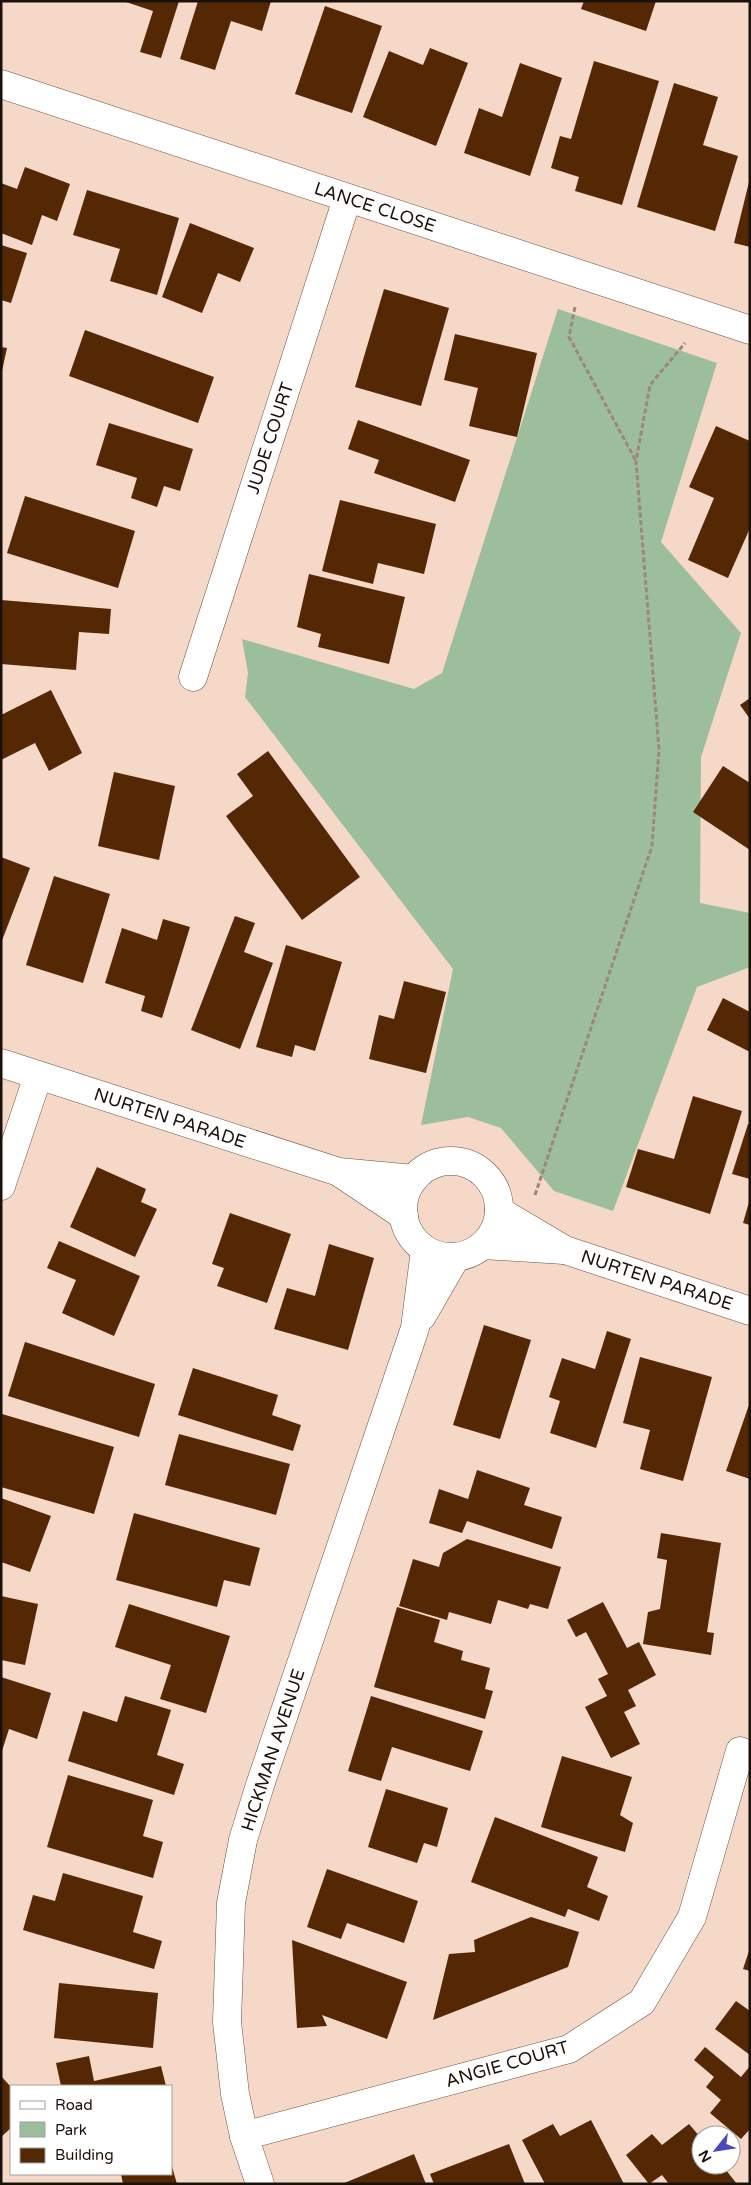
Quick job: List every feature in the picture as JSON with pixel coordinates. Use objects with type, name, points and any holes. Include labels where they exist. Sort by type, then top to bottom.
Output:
[{"type":"street","name":"LANCE CLOSE","points":[[1,84],[750,330]]},
{"type":"street","name":"JUDE COURT","points":[[193,677],[347,199]]},
{"type":"street","name":"NURTEN PARADE","points":[[1,1063],[339,1172],[414,1179]]},
{"type":"street","points":[[1,1186],[38,1076]]},
{"type":"street","points":[[438,1163],[468,1164],[480,1172],[491,1183],[499,1211],[491,1235],[483,1245],[471,1253],[456,1257],[440,1256],[425,1250],[411,1235],[404,1216],[403,1203],[407,1190],[414,1179],[425,1169],[438,1163]]},
{"type":"street","name":"NURTEN PARADE","points":[[339,1172],[404,1216]]},
{"type":"street","name":"NURTEN PARADE","points":[[499,1211],[565,1250],[750,1311]]},
{"type":"street","name":"NURTEN PARADE","points":[[483,1245],[523,1249],[565,1250]]},
{"type":"street","name":"HICKMAN AVENUE","points":[[260,2184],[244,2136],[236,2094],[227,2022],[231,1903],[243,1840],[415,1328],[425,1250]]},
{"type":"street","name":"HICKMAN AVENUE","points":[[415,1328],[456,1257]]},
{"type":"street","name":"ANGIE COURT","points":[[244,2136],[568,2049],[642,2002],[692,1918],[740,1751]]},
{"type":"path","points":[[581,274],[569,337],[636,461]]},
{"type":"path","points":[[529,1227],[536,1189],[652,846],[659,750],[636,461],[650,385],[707,315]]},
{"type":"green space","points":[[558,309],[717,363],[661,542],[741,633],[701,757],[700,903],[750,913],[750,967],[697,987],[613,1211],[554,1191],[501,1128],[468,1117],[421,1125],[453,969],[245,697],[248,673],[242,639],[414,689],[442,673]]},
{"type":"building","points":[[123,1],[179,1],[161,58],[140,52],[153,11]]},
{"type":"building","points":[[198,1],[271,1],[262,31],[231,21],[215,70],[180,59]]},
{"type":"building","points":[[584,1],[656,1],[646,31],[581,9]]},
{"type":"building","points":[[325,6],[382,26],[352,113],[295,94]]},
{"type":"building","points":[[430,48],[468,63],[436,146],[363,117],[389,51],[423,65]]},
{"type":"building","points":[[594,61],[659,81],[622,205],[575,191],[579,177],[551,168],[560,136],[571,139]]},
{"type":"building","points":[[520,63],[562,78],[530,176],[464,153],[479,108],[502,117]]},
{"type":"building","points":[[674,83],[718,97],[703,145],[738,156],[715,231],[637,207]]},
{"type":"building","points":[[25,167],[70,184],[57,221],[42,215],[32,245],[1,233],[1,183],[17,189]]},
{"type":"building","points":[[750,178],[750,247],[734,243]]},
{"type":"building","points":[[87,190],[179,218],[157,295],[110,281],[120,249],[73,235]]},
{"type":"building","points":[[190,223],[254,248],[240,282],[218,273],[202,313],[162,297]]},
{"type":"building","points":[[1,245],[27,253],[11,303],[1,300]]},
{"type":"building","points":[[384,289],[449,308],[421,406],[355,387]]},
{"type":"building","points":[[85,330],[214,377],[198,423],[69,376]]},
{"type":"building","points":[[455,334],[537,353],[517,437],[469,426],[478,388],[444,380]]},
{"type":"building","points":[[1,347],[7,348],[2,371],[1,371]]},
{"type":"building","points":[[358,420],[470,460],[455,502],[374,473],[379,460],[348,449]]},
{"type":"building","points":[[109,423],[193,449],[180,491],[164,486],[157,507],[131,498],[137,478],[96,465]]},
{"type":"building","points":[[716,426],[750,441],[750,528],[728,578],[688,560],[714,498],[689,487]]},
{"type":"building","points":[[25,496],[135,531],[118,588],[7,553]]},
{"type":"building","points":[[340,500],[436,524],[424,574],[378,563],[373,584],[322,571]]},
{"type":"building","points":[[309,574],[405,597],[389,664],[318,647],[321,634],[297,627]]},
{"type":"building","points":[[1,600],[111,609],[109,634],[79,632],[76,670],[1,664]]},
{"type":"building","points":[[51,690],[82,753],[49,771],[35,743],[1,760],[1,715]]},
{"type":"building","points":[[750,698],[750,719],[740,705]]},
{"type":"building","points":[[268,751],[360,877],[302,920],[226,816],[253,796],[237,774]]},
{"type":"building","points":[[723,766],[750,783],[750,850],[693,812]]},
{"type":"building","points":[[114,772],[175,786],[159,860],[98,846]]},
{"type":"building","points":[[1,857],[30,868],[1,943]]},
{"type":"building","points":[[54,876],[110,894],[83,983],[26,965]]},
{"type":"building","points":[[235,916],[255,923],[244,952],[273,963],[240,1049],[191,1030]]},
{"type":"building","points":[[163,919],[190,927],[162,1018],[141,1011],[145,996],[105,983],[122,928],[157,940]]},
{"type":"building","points":[[286,945],[342,962],[315,1051],[295,1045],[292,1057],[256,1047]]},
{"type":"building","points":[[404,981],[446,992],[426,1073],[369,1059],[379,1015],[394,1019]]},
{"type":"building","points":[[723,998],[750,1012],[750,1052],[707,1030]]},
{"type":"building","points":[[693,1096],[742,1111],[710,1214],[626,1187],[638,1149],[674,1159]]},
{"type":"building","points":[[748,1124],[750,1125],[750,1179],[732,1174]]},
{"type":"building","points":[[97,1167],[146,1189],[141,1202],[157,1209],[135,1257],[70,1227]]},
{"type":"building","points":[[750,1202],[750,1225],[743,1223]]},
{"type":"building","points":[[230,1213],[291,1234],[267,1303],[217,1286],[224,1268],[212,1264]]},
{"type":"building","points":[[59,1241],[140,1276],[114,1336],[62,1313],[76,1280],[47,1268]]},
{"type":"building","points":[[329,1244],[374,1258],[348,1350],[274,1329],[287,1288],[315,1296]]},
{"type":"building","points":[[484,1325],[531,1340],[500,1439],[453,1425]]},
{"type":"building","points":[[607,1331],[631,1339],[596,1448],[550,1433],[560,1401],[549,1397],[562,1358],[595,1369]]},
{"type":"building","points":[[25,1342],[155,1384],[139,1437],[8,1396]]},
{"type":"building","points":[[640,1357],[712,1377],[683,1481],[640,1469],[650,1430],[623,1423]]},
{"type":"building","points":[[193,1368],[278,1395],[272,1415],[301,1425],[293,1451],[178,1415]]},
{"type":"building","points":[[750,1402],[750,1479],[726,1471]]},
{"type":"building","points":[[2,1414],[114,1447],[94,1514],[1,1487]]},
{"type":"building","points":[[179,1434],[290,1464],[276,1515],[165,1485]]},
{"type":"building","points":[[477,1470],[530,1488],[524,1505],[562,1517],[552,1549],[467,1521],[462,1533],[429,1523],[439,1489],[468,1499]]},
{"type":"building","points":[[1,1498],[51,1516],[30,1572],[1,1562]]},
{"type":"building","points":[[134,1513],[260,1548],[250,1586],[224,1580],[217,1607],[116,1580]]},
{"type":"building","points":[[661,1533],[721,1543],[707,1632],[714,1633],[711,1655],[643,1644],[648,1612],[660,1609],[667,1560],[657,1558]]},
{"type":"building","points":[[467,1539],[561,1567],[548,1609],[530,1604],[528,1609],[498,1600],[491,1624],[449,1612],[447,1620],[399,1606],[413,1559],[439,1567],[443,1553]]},
{"type":"building","points":[[1,1596],[38,1604],[25,1665],[1,1660]]},
{"type":"building","points":[[603,1602],[627,1648],[639,1642],[656,1675],[628,1690],[636,1706],[624,1712],[640,1744],[611,1758],[585,1707],[607,1696],[598,1679],[608,1674],[586,1632],[576,1637],[567,1620]]},
{"type":"building","points":[[129,1604],[230,1636],[206,1713],[160,1699],[171,1665],[115,1647]]},
{"type":"building","points":[[397,1607],[440,1620],[434,1642],[463,1651],[461,1660],[490,1668],[485,1689],[493,1691],[485,1719],[374,1687]]},
{"type":"building","points":[[1,1677],[51,1693],[37,1739],[9,1729],[2,1751]]},
{"type":"building","points":[[125,1696],[171,1710],[157,1755],[184,1764],[174,1795],[68,1761],[83,1711],[117,1722]]},
{"type":"building","points":[[371,1696],[483,1731],[470,1771],[392,1747],[381,1781],[348,1771]]},
{"type":"building","points":[[562,1756],[632,1777],[620,1815],[633,1823],[625,1852],[541,1827]]},
{"type":"building","points":[[68,1775],[153,1800],[143,1836],[163,1842],[153,1878],[47,1847]]},
{"type":"building","points":[[386,1789],[448,1808],[437,1847],[424,1843],[417,1863],[368,1847]]},
{"type":"building","points":[[495,1817],[598,1857],[587,1887],[608,1896],[599,1921],[568,1909],[565,1917],[471,1882]]},
{"type":"building","points":[[327,1869],[418,1901],[404,1943],[347,1923],[341,1939],[307,1927]]},
{"type":"building","points":[[63,1873],[143,1896],[133,1932],[162,1941],[154,1969],[23,1930],[33,1895],[55,1901]]},
{"type":"building","points":[[531,1917],[579,1932],[568,1967],[433,2020],[449,1954],[475,1952],[474,1940]]},
{"type":"building","points":[[292,1940],[407,1982],[387,2039],[322,2015],[327,2026],[297,2028]]},
{"type":"building","points":[[750,1951],[750,1971],[743,1969]]},
{"type":"building","points":[[59,1983],[158,1993],[153,2048],[54,2038]]},
{"type":"building","points":[[736,2001],[750,2011],[750,2055],[715,2029]]},
{"type":"building","points":[[705,2047],[741,2077],[750,2066],[750,2129],[741,2139],[741,2125],[724,2125],[710,2113],[721,2100],[706,2087],[714,2077],[694,2060]]},
{"type":"building","points":[[89,2056],[94,2081],[161,2066],[166,2085],[61,2085],[56,2063]]},
{"type":"building","points":[[1,2076],[10,2086],[10,2129],[1,2137]]},
{"type":"building","points":[[591,2120],[624,2184],[545,2184],[522,2140],[553,2124],[560,2136]]},
{"type":"building","points":[[689,2124],[691,2126],[691,2175],[730,2175],[737,2184],[669,2184],[662,2175],[649,2184],[626,2155],[652,2134],[662,2145]]},
{"type":"building","points":[[509,2144],[525,2184],[434,2184],[430,2174]]},
{"type":"building","points":[[414,2154],[426,2184],[342,2184]]},
{"type":"building","points":[[172,2166],[177,2184],[123,2184],[121,2175],[172,2175]]}]
